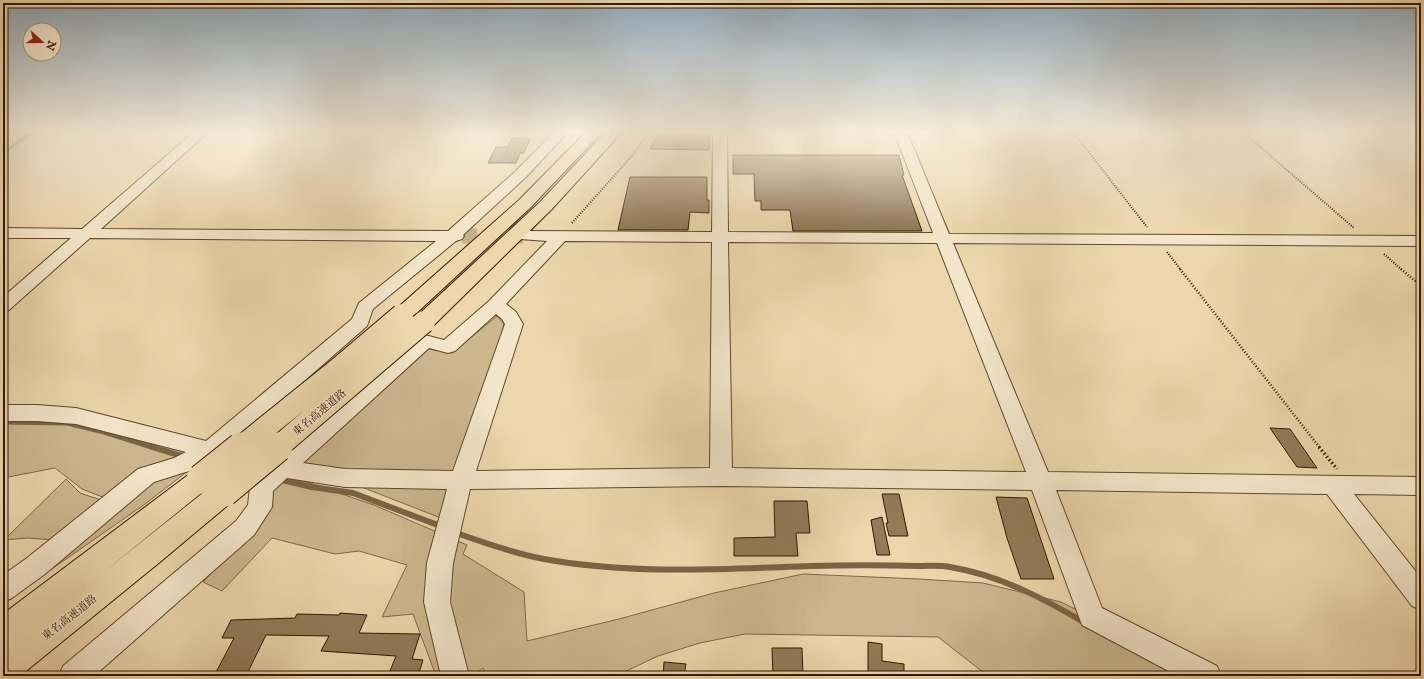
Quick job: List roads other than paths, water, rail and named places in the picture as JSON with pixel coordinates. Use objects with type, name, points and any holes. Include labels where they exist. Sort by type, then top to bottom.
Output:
[{"type":"highway","name":"東名高速道路","points":[[3,633],[204,468],[365,374],[413,318],[500,228],[566,164]]},
{"type":"highway","name":"東名高速道路","points":[[413,318],[521,232],[587,164]]},
{"type":"highway","name":"東名高速道路","points":[[3,669],[150,552],[204,468]]},
{"type":"street","points":[[3,306],[166,164]]},
{"type":"street","points":[[204,468],[360,322],[365,307],[457,236],[531,164]]},
{"type":"street","points":[[720,164],[721,477]]},
{"type":"street","points":[[913,164],[1041,482],[1092,616],[1207,676]]},
{"type":"street","points":[[3,233],[457,236]]},
{"type":"street","points":[[526,236],[1421,241]]},
{"type":"street","points":[[73,676],[245,528],[260,507],[262,487],[426,341],[448,347],[495,305],[561,236]]},
{"type":"street","points":[[455,676],[437,602],[440,563],[461,480],[514,324],[510,316],[495,305]]},
{"type":"street","points":[[3,413],[37,413],[76,416],[204,468]]},
{"type":"street","points":[[3,590],[36,566],[146,476],[204,468],[283,469],[345,478],[461,480],[721,477],[1421,486]]},
{"type":"street","points":[[1341,484],[1421,598]]},
{"type":"waterway","points":[[3,422],[67,423],[104,432],[155,448]]},
{"type":"waterway","points":[[152,447],[185,457]]},
{"type":"waterway","points":[[278,479],[312,487],[353,493],[443,527]]},
{"type":"waterway","points":[[454,532],[532,557],[577,564],[610,567],[677,570],[839,565],[947,566],[986,576],[1037,596],[1085,623]]},
{"type":"tunnel","points":[[462,236],[526,236]]}]
